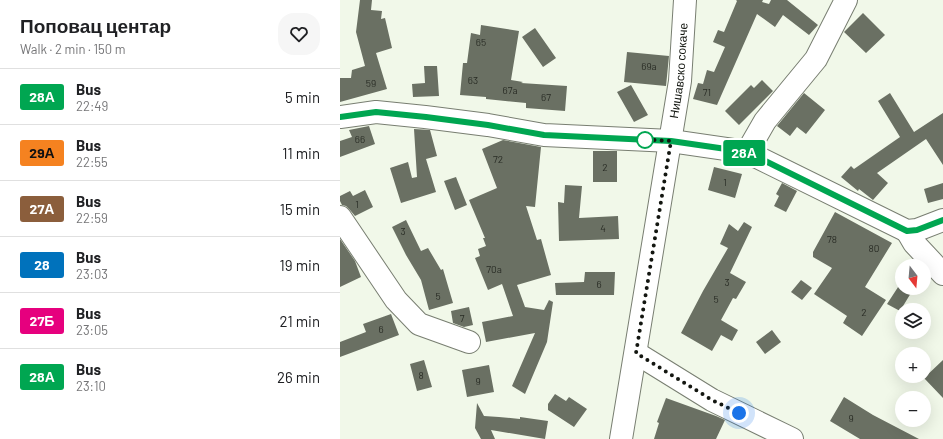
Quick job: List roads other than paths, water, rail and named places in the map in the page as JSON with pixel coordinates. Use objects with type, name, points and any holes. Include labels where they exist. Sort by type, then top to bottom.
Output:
[{"type":"street","name":"Нишавско сокаче","points":[[621,439],[680,81],[685,0]]},
{"type":"street","points":[[746,154],[765,121],[816,59],[846,0]]},
{"type":"street","points":[[340,117],[376,112],[488,125],[544,135],[671,141],[733,150],[757,157],[907,231],[917,230],[943,220]]},
{"type":"street","points":[[340,217],[396,300],[419,324],[469,342]]},
{"type":"street","points":[[907,231],[914,243],[943,274]]},
{"type":"street","points":[[636,353],[712,400],[792,439]]}]
